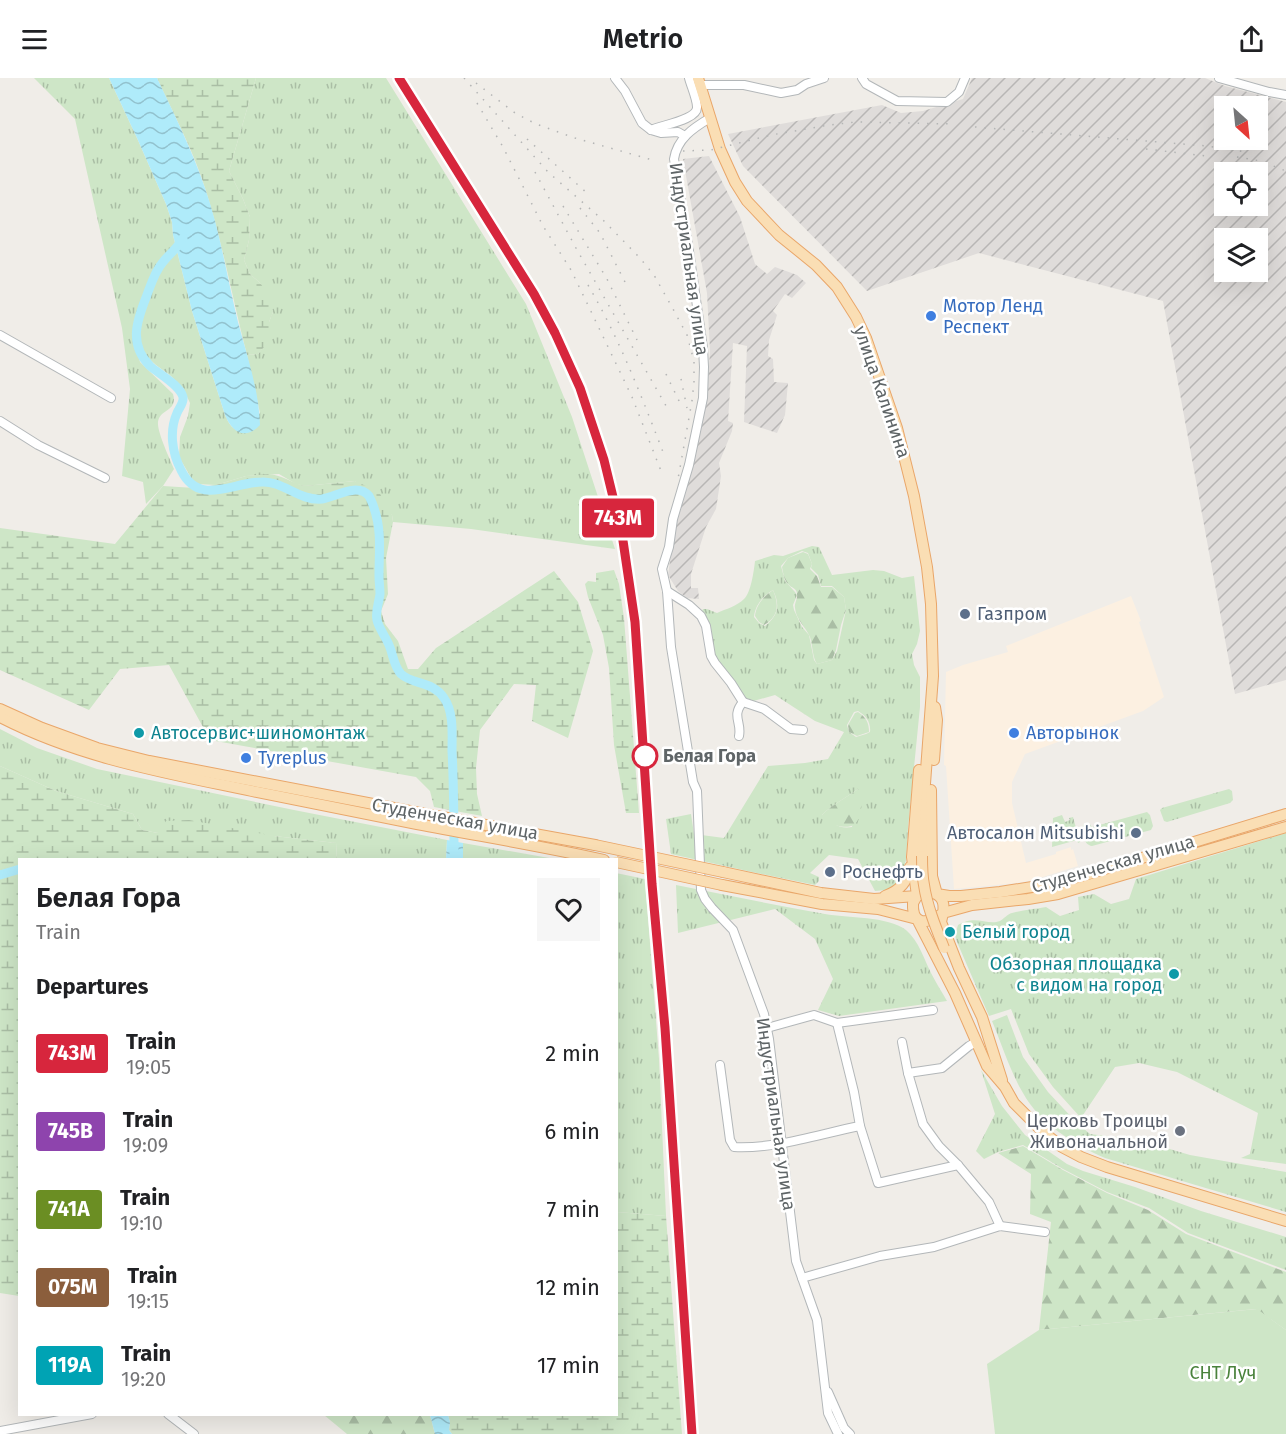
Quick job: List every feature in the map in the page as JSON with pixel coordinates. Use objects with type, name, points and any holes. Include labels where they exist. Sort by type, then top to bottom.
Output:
[{"type":"main road","name":"улица Калинина","points":[[699,82],[726,163],[747,201],[779,235],[816,265],[837,287],[866,338],[897,429],[918,513],[927,567],[930,604],[933,652],[932,687]]},
{"type":"main road","points":[[932,687],[937,720],[932,790],[932,876],[937,894],[944,906],[941,922],[946,943],[1005,1087],[1014,1103],[1042,1132],[1062,1147],[1082,1157],[1107,1167],[1286,1221]]},
{"type":"main road","points":[[932,687],[922,824],[917,857],[917,896],[912,907],[955,993],[987,1066],[1005,1087]]},
{"type":"main road","name":"Студенческая улица","points":[[0,709],[42,728],[97,748],[419,819]]},
{"type":"main road","name":"Студенческая улица","points":[[0,717],[87,754],[155,771],[487,831],[595,845],[821,893],[874,899],[917,896]]},
{"type":"main road","name":"Студенческая улица","points":[[1028,894],[1286,814]]},
{"type":"main road","name":"Студенческая улица","points":[[937,894],[972,900],[1028,894],[1058,894],[1286,827]]},
{"type":"main road","name":"Студенческая улица","points":[[487,831],[599,858]]},
{"type":"main road","points":[[931,841],[938,882],[950,893],[972,900]]},
{"type":"main road","points":[[874,899],[897,891],[908,879],[917,857]]},
{"type":"main road","points":[[917,857],[937,931],[946,943]]},
{"type":"main road","points":[[618,862],[822,904],[878,909],[922,921],[930,921],[943,913]]},
{"type":"main road","points":[[917,896],[930,892],[937,894]]},
{"type":"main road","points":[[946,943],[951,919],[972,900]]},
{"type":"main road","name":"Студенческая улица","points":[[943,913],[972,900]]},
{"type":"street","points":[[615,78],[625,91],[642,123],[651,130],[661,133],[678,132],[685,136]]},
{"type":"street","points":[[651,130],[695,113],[697,107],[689,78]]},
{"type":"street","points":[[699,82],[741,82],[781,93],[797,90],[806,81],[824,78]]},
{"type":"street","points":[[862,78],[866,84],[897,101],[947,102],[959,92],[965,78]]},
{"type":"street","points":[[1219,78],[1286,95]]},
{"type":"street","name":"Индустриальная улица","points":[[710,118],[685,136],[675,150],[674,159],[704,367],[703,398],[689,465],[673,519],[669,547],[662,569],[667,591],[671,647],[693,782],[697,791],[701,890],[711,908],[733,930],[764,1014],[796,1261],[818,1320],[828,1413],[838,1434]]},
{"type":"street","points":[[0,335],[111,398]]},
{"type":"street","points":[[0,421],[38,445],[105,478]]},
{"type":"street","points":[[667,591],[701,616],[706,626],[711,656],[743,702],[764,709],[791,729],[802,730]]},
{"type":"street","points":[[739,736],[736,715],[743,702]]},
{"type":"street","points":[[767,1028],[814,1015],[837,1023],[933,1010]]},
{"type":"street","points":[[837,1023],[860,1126],[878,1183],[958,1165]]},
{"type":"street","points":[[902,1042],[908,1073],[923,1124],[939,1146],[989,1202],[1000,1226]]},
{"type":"street","points":[[908,1073],[942,1068],[976,1042]]},
{"type":"street","points":[[720,1065],[730,1140],[734,1147],[753,1148],[860,1126]]},
{"type":"street","points":[[802,1278],[880,1256],[934,1247],[1000,1226],[1045,1232]]},
{"type":"street","points":[[825,1388],[844,1428],[850,1434]]},
{"type":"street","points":[[0,1431],[81,1416]]},
{"type":"street","points":[[171,1416],[194,1434]]},
{"type":"shaded area","points":[[972,78],[1205,78],[1263,96],[1214,96],[1214,150],[1268,150],[1268,97],[1286,102],[1286,680],[1235,694],[1163,301],[979,253],[867,291],[743,166],[728,134],[882,105],[901,113],[923,111],[963,99]]},
{"type":"shaded area","points":[[709,156],[740,217],[755,264],[767,274],[775,267],[797,275],[806,283],[792,298],[785,294],[773,311],[777,315],[769,340],[768,356],[773,359],[774,382],[788,383],[785,415],[777,433],[744,422],[747,346],[733,343],[728,421],[733,423],[732,431],[719,463],[721,476],[716,509],[706,527],[691,574],[691,588],[698,588],[699,599],[687,598],[678,591],[668,575],[675,526],[707,393],[710,351],[707,293],[683,159]]},
{"type":"shaded area","name":"Авторынок","points":[[1131,596],[1164,697],[1143,711],[1025,754],[1012,782],[1012,803],[1026,863],[1071,847],[1078,866],[1033,880],[954,889],[946,766],[944,765],[946,672],[1008,652],[1006,646]]},
{"type":"green space","points":[[34,78],[109,78],[166,204],[192,311],[225,415],[232,427],[244,433],[260,413],[247,355],[258,354],[269,340],[269,322],[273,312],[260,283],[250,274],[244,260],[249,240],[250,217],[229,171],[256,78],[386,78],[526,304],[572,417],[615,549],[471,529],[393,522],[392,515],[355,481],[305,486],[296,484],[279,474],[246,476],[216,485],[198,484],[193,481],[179,457],[180,437],[190,403],[183,388],[148,358],[133,335],[140,362],[173,394],[174,400],[171,407],[159,418],[158,426],[174,469],[163,486],[146,504],[143,482],[122,476],[130,389],[122,328],[75,119]]},
{"type":"green space","points":[[157,78],[256,78],[229,171],[250,217],[249,240],[244,260],[250,274],[270,296],[273,312],[269,322],[270,340],[258,354],[247,355],[206,191],[190,148]]},
{"type":"green space","points":[[269,474],[305,486],[355,481],[379,492],[392,515],[393,522],[386,558],[388,594],[381,611],[385,624],[398,641],[408,669],[418,669],[436,648],[554,571],[578,602],[593,651],[568,738],[532,721],[536,685],[514,684],[480,730],[476,768],[477,794],[482,816],[434,807],[430,791],[416,777],[210,740],[169,665],[120,669],[89,710],[0,670],[0,528],[115,544],[163,486],[195,488],[216,485],[246,476]]},
{"type":"green space","points":[[812,546],[819,547],[832,575],[873,570],[884,571],[902,578],[914,576],[920,631],[912,654],[920,677],[920,707],[906,860],[902,875],[896,884],[887,890],[875,891],[858,859],[829,855],[810,873],[819,877],[815,885],[671,854],[666,819],[691,814],[694,834],[724,838],[768,766],[828,759],[844,732],[815,721],[775,695],[750,702],[743,701],[715,663],[701,614],[703,609],[717,613],[738,604],[749,592],[755,561],[774,555],[783,556]],"holes":[[[802,551],[808,553],[811,568],[818,575],[821,586],[832,586],[844,597],[846,610],[837,651],[832,660],[817,664],[814,660],[809,635],[802,627],[794,610],[793,605],[797,595],[785,581],[781,566],[788,558]],[[773,590],[777,600],[776,614],[765,626],[754,617],[763,598]],[[858,711],[866,717],[870,725],[870,732],[856,737],[849,732],[847,725],[854,712]],[[858,789],[852,827],[839,826],[822,815]]]},
{"type":"green space","points":[[803,552],[808,554],[812,564],[810,569],[817,576],[821,587],[832,587],[844,597],[846,610],[832,660],[817,664],[810,637],[796,612],[797,592],[787,582],[782,567],[788,558]]},
{"type":"green space","points":[[614,570],[619,584],[624,618],[639,813],[626,813],[614,745],[609,668],[603,635],[585,584],[588,581],[596,582],[596,573]]},
{"type":"green space","points":[[773,590],[776,601],[775,614],[764,625],[755,616],[757,608]]},
{"type":"green space","points":[[858,712],[866,720],[869,732],[857,736],[849,732],[848,725]]},
{"type":"green space","points":[[0,729],[37,748],[97,769],[447,840],[446,858],[337,858],[336,843],[274,836],[158,833],[142,830],[133,814],[56,791],[0,766]]},
{"type":"green space","points":[[0,766],[56,791],[133,814],[142,830],[158,833],[166,821],[189,820],[274,836],[336,843],[337,858],[18,858],[18,1296],[0,1293]]},
{"type":"green space","points":[[858,789],[863,792],[860,813],[855,824],[844,827],[823,822],[822,815]]},
{"type":"green space","points":[[1229,789],[1232,791],[1233,800],[1230,803],[1164,821],[1160,810],[1162,808]]},
{"type":"green space","points":[[1147,812],[1153,826],[1151,830],[1092,846],[1083,837],[1084,824],[1089,823],[1092,827]]},
{"type":"green space","points":[[1062,815],[1065,822],[1073,817],[1080,842],[1078,843],[1077,840],[1052,847],[1053,818]]},
{"type":"green space","points":[[1286,833],[1286,1164],[1241,1158],[1250,1154],[1258,1113],[1177,1072],[1139,1063],[1115,1067],[1081,1118],[1053,1087],[1029,1054],[1011,1009],[989,1016],[957,942],[955,935],[958,925],[970,920],[1000,921],[1012,913],[1046,907],[1060,916],[1079,910],[1078,897],[1094,894],[1111,904],[1129,899],[1136,879]]},
{"type":"green space","points":[[463,843],[549,858],[463,858]]},
{"type":"green space","points":[[618,873],[645,879],[659,1059],[666,1216],[618,1212]]},
{"type":"green space","points":[[676,885],[825,914],[878,920],[898,925],[914,939],[947,1001],[839,1016],[818,1010],[833,979],[815,939],[775,909],[678,933]]},
{"type":"green space","points":[[1007,1015],[1023,1057],[1048,1092],[1090,1134],[1139,1140],[1190,1155],[1286,1172],[1286,1212],[1105,1158],[1059,1132],[1038,1114],[1014,1076],[992,1021]]},
{"type":"green space","points":[[981,1070],[1002,1106],[1025,1135],[1067,1164],[1201,1211],[1286,1237],[1286,1270],[1188,1233],[1149,1208],[1107,1192],[1023,1145],[998,1152],[984,1159],[976,1151],[995,1114]]},
{"type":"green space","points":[[1023,1146],[1107,1193],[1148,1210],[1186,1234],[1286,1272],[1286,1330],[1256,1309],[1039,1330],[1051,1222],[1030,1214],[1031,1174],[998,1153]]},
{"type":"green space","points":[[618,1212],[666,1216],[682,1434],[452,1434],[449,1430],[448,1416],[618,1416]]},
{"type":"green space","name":"СНТ Луч","points":[[1257,1309],[1286,1330],[1286,1434],[995,1434],[987,1364],[1039,1330]]},
{"type":"green space","points":[[325,1416],[430,1416],[435,1434],[347,1434]]},
{"type":"water","points":[[109,78],[157,78],[194,160],[215,221],[255,386],[260,425],[249,433],[235,430],[225,415],[192,311],[166,204]]},
{"type":"water","points":[[447,840],[463,843],[463,858],[446,858]]},
{"type":"water","points":[[430,1416],[448,1416],[449,1430],[452,1434],[435,1434]]},
{"type":"waterway","points":[[183,238],[155,273],[136,332],[143,358],[174,384],[183,397],[172,434],[181,470],[188,481],[207,490],[262,482],[277,485],[314,499],[353,490],[359,490],[369,496],[377,517],[379,533],[380,594],[376,613],[378,623],[401,674],[439,693],[444,698],[451,716],[454,858]]},
{"type":"waterway","points":[[0,875],[18,870]]},
{"type":"railway","points":[[394,78],[539,311],[558,348],[591,429],[617,525],[632,623],[688,1434]]},
{"type":"railway","points":[[464,78],[548,172],[604,221],[639,257],[654,275],[687,335],[694,361],[694,382],[678,479]]},
{"type":"railway","points":[[476,83],[515,113],[536,124],[575,138],[656,161]]},
{"type":"railway","points":[[477,103],[503,147],[543,226],[571,270],[632,397],[663,476]]},
{"type":"railway","points":[[683,151],[711,150],[771,135],[856,122],[954,124]]},
{"type":"railway","points":[[975,127],[1207,146],[1247,152]]},
{"type":"railway","points":[[527,139],[588,194]]},
{"type":"railway","points":[[1146,149],[1206,156]]},
{"type":"railway","points":[[1237,157],[1261,161],[1286,171]]},
{"type":"railway","points":[[535,172],[669,411]]},
{"type":"railway","points":[[563,206],[607,279],[637,340]]},
{"type":"railway","points":[[580,208],[600,233],[627,286]]},
{"type":"railway","points":[[588,285],[620,346],[663,452]]},
{"type":"railway","points":[[666,374],[680,403]]},
{"type":"railway","points":[[681,379],[687,408]]},
{"type":"train","name":"743М","points":[[399,78],[534,294],[555,333],[580,388],[604,460],[622,534],[635,622],[692,1434]]},
{"type":"place","name":"Мотор Ленд Респект","points":[[931,316]]},
{"type":"place","name":"Газпром","points":[[965,614]]},
{"type":"place","name":"Автосервис+шиномонтаж","points":[[139,733]]},
{"type":"place","name":"Авторынок","points":[[1014,733]]},
{"type":"place","name":"Белая Гора","points":[[645,756]]},
{"type":"place","name":"Tyreplus","points":[[246,758]]},
{"type":"place","name":"Автосалон Mitsubishi","points":[[1136,833]]},
{"type":"place","name":"Роснефть","points":[[830,872]]},
{"type":"place","name":"Белый город","points":[[950,932]]},
{"type":"place","name":"Обзорная площадка с видом на город","points":[[1174,974]]},
{"type":"place","name":"Церковь Троицы Живоначальной","points":[[1180,1131]]}]
